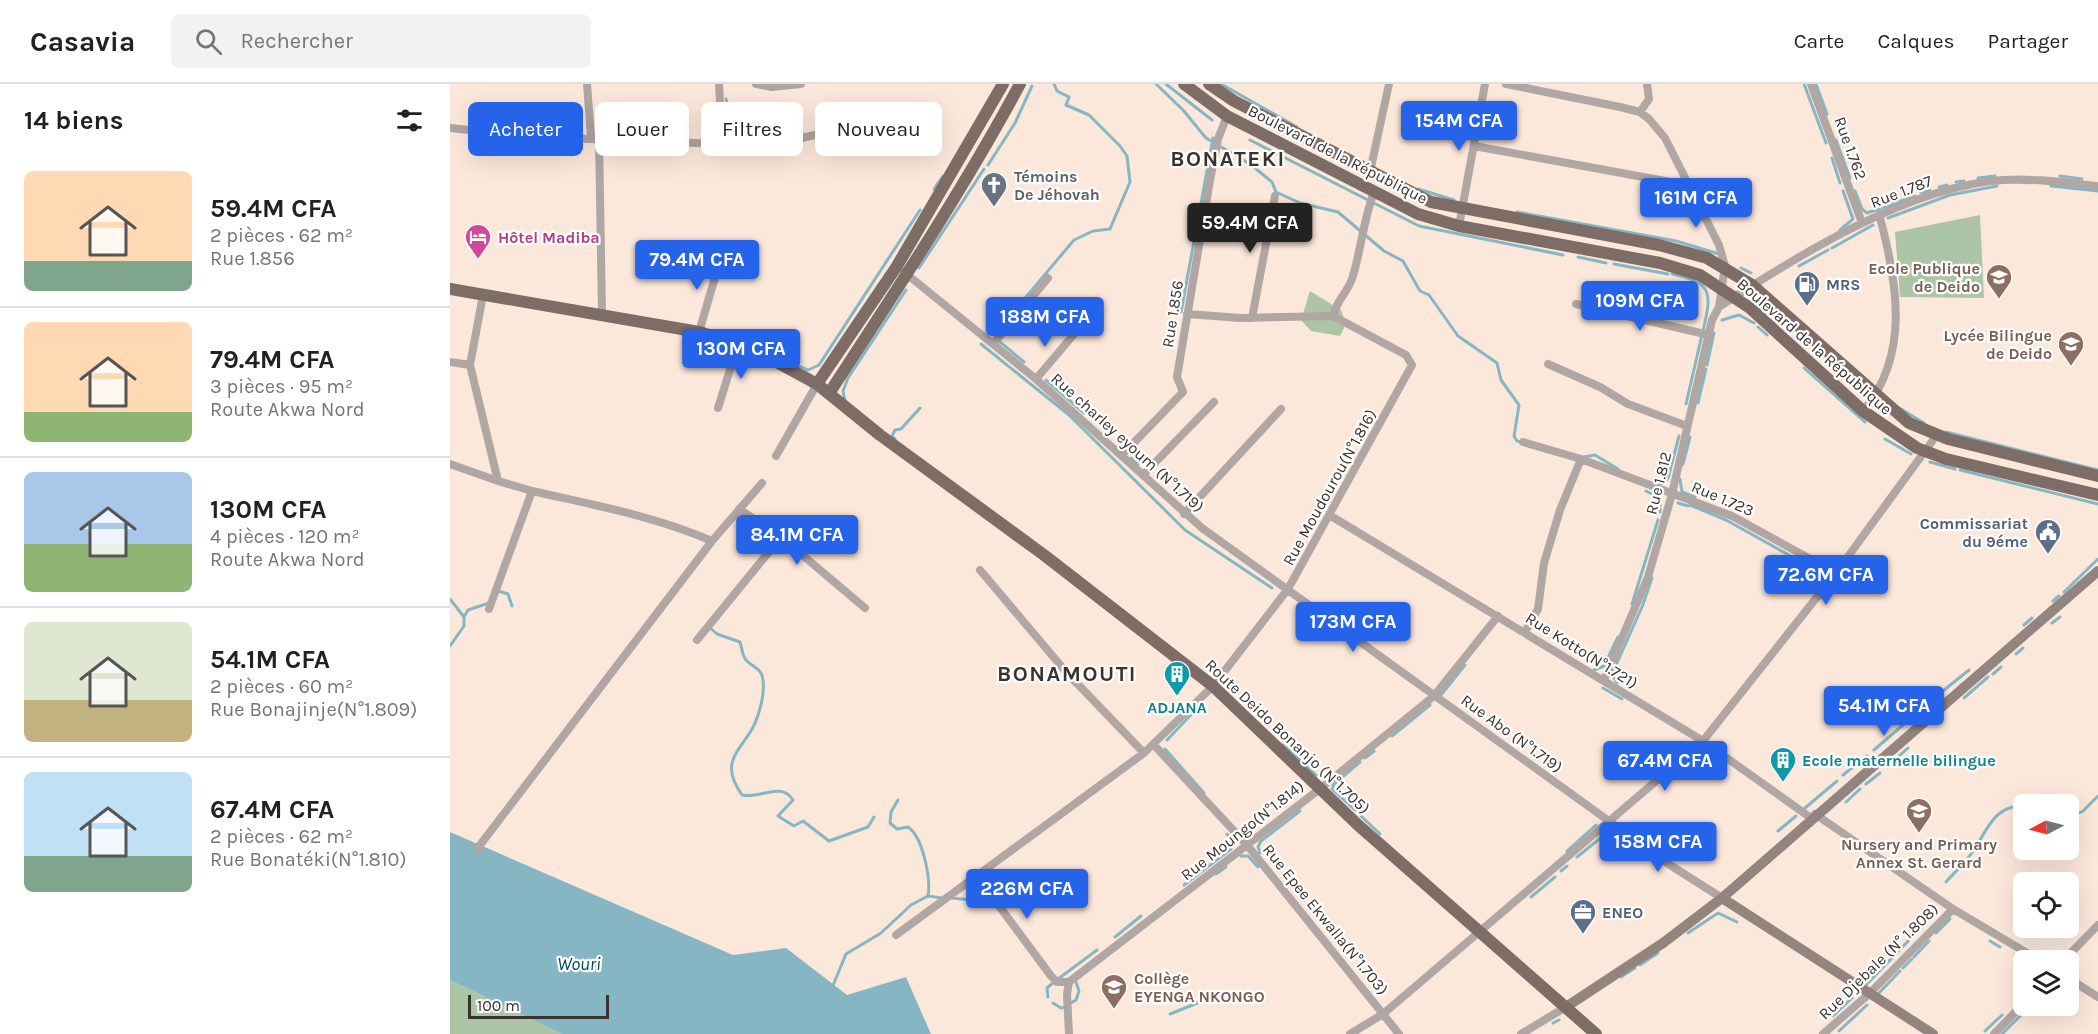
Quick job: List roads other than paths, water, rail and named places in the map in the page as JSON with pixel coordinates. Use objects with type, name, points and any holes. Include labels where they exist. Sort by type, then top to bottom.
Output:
[{"type":"main road","points":[[817,384],[897,266],[1003,84]]},
{"type":"main road","points":[[830,392],[908,274],[992,136],[1020,84]]},
{"type":"main road","name":"Boulevard de la République","points":[[1184,84],[1227,116],[1371,200],[1459,226],[1683,268],[1735,296],[1863,411],[1890,432],[1926,452],[2098,495]]},
{"type":"main road","name":"Boulevard de la République","points":[[1209,84],[1234,101],[1431,202],[1659,245],[1707,258],[1725,266],[1752,285],[1909,423],[1936,436],[2098,476]]},
{"type":"main road","name":"Route Deido Bonanjo (N°1.705)","points":[[450,289],[699,332],[738,344],[830,392],[880,435],[1044,555],[1213,686],[1358,825],[1596,1034]]},
{"type":"main road","points":[[1793,346],[1806,333]]},
{"type":"main road","points":[[1566,1007],[1663,943],[1722,898],[1813,816],[2098,571]]},
{"type":"main road","name":"Rue Abo (N°1.719)","points":[[1722,898],[1934,1034]]},
{"type":"street","points":[[450,128],[538,137],[595,137],[587,84]]},
{"type":"street","points":[[719,84],[720,102]]},
{"type":"street","points":[[756,84],[772,87],[801,84]]},
{"type":"street","points":[[1370,172],[1389,84]]},
{"type":"street","points":[[1459,226],[1485,84]]},
{"type":"street","points":[[1506,84],[1589,99],[1640,112],[1658,127],[1665,138],[1717,240],[1725,266]]},
{"type":"street","points":[[1640,112],[1649,99],[1647,84]]},
{"type":"street","name":"Rue 1.762","points":[[1811,84],[1862,223]]},
{"type":"street","name":"Rue 1.856","points":[[1122,455],[1183,392],[1177,377],[1214,159],[1227,116]]},
{"type":"street","points":[[1474,146],[1687,185]]},
{"type":"street","points":[[596,156],[602,314]]},
{"type":"street","name":"Rue 1.787","points":[[1735,296],[1862,223],[1943,191],[1975,183],[2022,180],[2098,186]]},
{"type":"street","points":[[1252,318],[1275,196]]},
{"type":"street","points":[[1188,314],[1252,318],[1334,316],[1338,300],[1352,278],[1361,232],[1371,200]]},
{"type":"street","points":[[1863,411],[1876,395],[1887,375],[1895,328],[1892,267],[1880,214]]},
{"type":"street","points":[[699,332],[721,257]]},
{"type":"street","name":"Rue charley eyoum (N°1.719)","points":[[897,266],[1036,379],[1122,455],[1184,514],[1288,589]]},
{"type":"street","name":"Rue 1.812","points":[[1604,680],[1643,593],[1672,494],[1709,335],[1719,307],[1725,266]]},
{"type":"street","points":[[993,344],[1048,278]]},
{"type":"street","points":[[483,295],[470,365],[498,481]]},
{"type":"street","points":[[1719,307],[1735,296]]},
{"type":"street","points":[[1576,304],[1709,335]]},
{"type":"street","name":"Rue Moudourou(N°1.816)","points":[[896,935],[1154,745],[1213,686],[1288,589],[1331,516],[1412,364],[1406,356],[1334,316]]},
{"type":"street","points":[[1036,379],[1075,333]]},
{"type":"street","points":[[718,408],[738,344]]},
{"type":"street","points":[[450,362],[470,365]]},
{"type":"street","points":[[1548,364],[1582,378],[1628,404],[1688,426]]},
{"type":"street","points":[[776,456],[817,384]]},
{"type":"street","points":[[1143,475],[1214,402]]},
{"type":"street","points":[[1184,514],[1281,409]]},
{"type":"street","points":[[1350,1034],[1383,1014],[1611,823],[1703,741],[1836,573],[1936,436]]},
{"type":"street","name":"Rue 1.723","points":[[1523,442],[1581,459],[1732,516],[1836,573]]},
{"type":"street","points":[[1525,632],[1538,609],[1544,563],[1560,510],[1581,459]]},
{"type":"street","points":[[450,464],[532,491],[629,513],[712,541]]},
{"type":"street","points":[[477,849],[712,541],[762,483]]},
{"type":"street","points":[[489,609],[532,491]]},
{"type":"street","points":[[739,509],[781,537],[865,608]]},
{"type":"street","name":"Rue Kotto(N°1.721)","points":[[1331,516],[1703,741],[1953,909],[2022,950]]},
{"type":"street","points":[[697,639],[781,537]]},
{"type":"street","points":[[980,570],[1067,673],[1144,753]]},
{"type":"street","name":"Rue Abo (N°1.719)","points":[[1288,589],[1611,823],[1722,898]]},
{"type":"street","name":"Rue Moungo(N°1.814)","points":[[1069,982],[1321,788],[1434,696],[1498,616]]},
{"type":"street","name":"Rue Epee Ekwalla(N°1.703)","points":[[1154,745],[1247,845],[1399,1034]]},
{"type":"street","points":[[977,876],[1051,976],[1057,982],[1069,982],[1069,1034]]},
{"type":"street","name":"Rue Djebale (N° 1.808)","points":[[1823,1034],[1869,994],[1953,909]]},
{"type":"street","points":[[2074,950],[2098,925]]},
{"type":"street","points":[[2079,985],[2098,997]]},
{"type":"street","points":[[1521,1034],[1566,1007]]},
{"type":"street","points":[[1994,1034],[2013,1014]]},
{"type":"water","name":"Wouri","points":[[450,832],[733,955],[786,948],[847,995],[906,977],[931,1034],[562,1034],[450,980]]},
{"type":"waterway","points":[[994,335],[1074,240],[1093,231],[1110,229],[1130,182],[1127,156],[1120,146],[1089,115],[1066,105],[1069,97],[1057,91],[1054,84]]},
{"type":"waterway","points":[[1156,84],[1183,110],[1206,138],[1250,164],[1272,182],[1276,192],[1300,203],[1338,212],[1384,251],[1403,261],[1420,291],[1429,295],[1458,336],[1497,363],[1501,380],[1519,405],[1514,436],[1517,441],[1522,442]]},
{"type":"waterway","points":[[1166,84],[1212,120]]},
{"type":"waterway","points":[[1221,84],[1297,127]]},
{"type":"waterway","points":[[1804,84],[1826,143]]},
{"type":"waterway","points":[[1816,84],[1827,114]]},
{"type":"waterway","points":[[988,165],[1015,123],[1032,86]]},
{"type":"waterway","points":[[1181,312],[1213,138]]},
{"type":"waterway","points":[[1250,140],[1419,226],[1563,255]]},
{"type":"waterway","points":[[1836,140],[1850,178]]},
{"type":"waterway","points":[[1832,158],[1840,183]]},
{"type":"waterway","points":[[919,268],[984,169]]},
{"type":"waterway","points":[[934,189],[943,176]]},
{"type":"waterway","points":[[1978,178],[1995,176]]},
{"type":"waterway","points":[[2060,176],[2082,179]]},
{"type":"waterway","points":[[1956,182],[1964,181]]},
{"type":"waterway","points":[[1939,187],[1947,185]]},
{"type":"waterway","points":[[1888,218],[1950,195],[1997,186]]},
{"type":"waterway","points":[[2051,186],[2098,191]]},
{"type":"waterway","points":[[1418,189],[1454,200]]},
{"type":"waterway","points":[[1921,193],[1930,190]]},
{"type":"waterway","points":[[1840,230],[1853,219],[1843,191]]},
{"type":"waterway","points":[[1855,191],[1862,209],[1867,213],[1915,196]]},
{"type":"waterway","points":[[796,365],[808,370],[819,365],[920,210]]},
{"type":"waterway","points":[[1517,212],[1676,241],[1719,254]]},
{"type":"waterway","points":[[1832,248],[1873,225]]},
{"type":"waterway","points":[[1799,266],[1828,250]]},
{"type":"waterway","points":[[1578,257],[1606,263]]},
{"type":"waterway","points":[[1614,264],[1668,274]]},
{"type":"waterway","points":[[1741,268],[1751,273]]},
{"type":"waterway","points":[[1672,274],[1695,281],[1706,291],[1708,307],[1703,331]]},
{"type":"waterway","points":[[845,401],[843,391],[848,378],[906,290]]},
{"type":"waterway","points":[[1722,320],[1739,315],[1754,323]]},
{"type":"waterway","points":[[1758,327],[1767,335]]},
{"type":"waterway","points":[[1707,365],[1714,333]]},
{"type":"waterway","points":[[1686,404],[1702,335]]},
{"type":"waterway","points":[[1000,342],[1024,362]]},
{"type":"waterway","points":[[981,344],[1069,415],[1185,530],[1272,588]]},
{"type":"waterway","points":[[1804,368],[1865,422]]},
{"type":"waterway","points":[[1698,403],[1706,369]]},
{"type":"waterway","points":[[1046,380],[1084,413]]},
{"type":"waterway","points":[[895,439],[892,436],[895,430],[901,429],[920,408]]},
{"type":"waterway","points":[[1901,409],[1924,423]]},
{"type":"waterway","points":[[1946,432],[2098,470]]},
{"type":"waterway","points":[[1657,484],[1664,483],[1668,478],[1679,436]]},
{"type":"waterway","points":[[1683,464],[1690,437]]},
{"type":"waterway","points":[[1885,439],[1911,454]]},
{"type":"waterway","points":[[1584,457],[1595,455],[1618,469]]},
{"type":"waterway","points":[[1131,458],[1138,465]]},
{"type":"waterway","points":[[1930,462],[1955,469]]},
{"type":"waterway","points":[[1960,470],[2098,504]]},
{"type":"waterway","points":[[1680,479],[1682,492],[1695,497]]},
{"type":"waterway","points":[[1646,491],[1660,498],[1660,512]]},
{"type":"waterway","points":[[1678,503],[1688,506]]},
{"type":"waterway","points":[[1690,505],[1726,520],[1823,574]]},
{"type":"waterway","points":[[1632,604],[1658,520]]},
{"type":"waterway","points":[[2064,592],[2098,559]]},
{"type":"waterway","points":[[1617,683],[1612,674],[1642,607],[1652,578]]},
{"type":"waterway","points":[[498,591],[508,594],[512,606]]},
{"type":"waterway","points":[[2053,601],[2059,596]]},
{"type":"waterway","points":[[450,599],[464,617]]},
{"type":"waterway","points":[[450,646],[464,626],[464,617],[468,610],[489,603]]},
{"type":"waterway","points":[[2052,623],[2060,617]]},
{"type":"waterway","points":[[2024,625],[2032,618]]},
{"type":"waterway","points":[[708,626],[717,634],[740,642],[745,658],[762,676],[763,693],[758,715],[732,763],[733,777],[742,795],[777,791],[788,794],[793,800],[778,816],[794,826],[803,821],[829,841],[868,827],[874,817]]},
{"type":"waterway","points":[[1594,670],[1604,666],[1618,637]]},
{"type":"waterway","points":[[2016,654],[2023,648]]},
{"type":"waterway","points":[[1441,695],[1465,665]]},
{"type":"waterway","points":[[1993,674],[2001,667]]},
{"type":"waterway","points":[[1933,699],[1969,670]]},
{"type":"waterway","points":[[1964,698],[1988,677]]},
{"type":"waterway","points":[[1603,688],[1622,699]]},
{"type":"waterway","points":[[1167,740],[1201,704]]},
{"type":"waterway","points":[[1392,736],[1430,705]]},
{"type":"waterway","points":[[1874,750],[1918,712]]},
{"type":"waterway","points":[[1283,745],[1316,775]]},
{"type":"waterway","points":[[1899,756],[1908,748]]},
{"type":"waterway","points":[[1165,749],[1204,793]]},
{"type":"waterway","points":[[1365,758],[1374,751]]},
{"type":"waterway","points":[[1843,775],[1867,756]]},
{"type":"waterway","points":[[1355,810],[1332,789],[1334,784],[1360,762]]},
{"type":"waterway","points":[[1866,784],[1880,773]]},
{"type":"waterway","points":[[1805,808],[1837,781]]},
{"type":"waterway","points":[[1846,802],[1860,789]]},
{"type":"waterway","points":[[2079,813],[2098,796]]},
{"type":"waterway","points":[[898,800],[891,812],[890,823],[897,829],[908,827],[918,840],[927,869],[928,896]]},
{"type":"waterway","points":[[1946,882],[1968,858],[1998,815],[2013,807]]},
{"type":"waterway","points":[[1260,853],[1258,847],[1261,841],[1300,811]]},
{"type":"waterway","points":[[1361,816],[1380,834]]},
{"type":"waterway","points":[[1778,831],[1796,816]]},
{"type":"waterway","points":[[1567,851],[1596,825]]},
{"type":"waterway","points":[[1577,857],[1608,832],[1618,835],[1632,846]]},
{"type":"waterway","points":[[1240,833],[1249,834]]},
{"type":"waterway","points":[[1184,885],[1231,849],[1232,842],[1227,834]]},
{"type":"waterway","points":[[1241,856],[1248,856]]},
{"type":"waterway","points":[[1249,857],[1258,867]]},
{"type":"waterway","points":[[1561,871],[1567,866]]},
{"type":"waterway","points":[[1216,874],[1226,867]]},
{"type":"waterway","points":[[1531,897],[1555,877]]},
{"type":"waterway","points":[[832,988],[846,954],[881,933],[911,905],[928,896],[942,898]]},
{"type":"waterway","points":[[951,898],[992,902]]},
{"type":"waterway","points":[[1917,932],[1937,911]]},
{"type":"waterway","points":[[1688,933],[1718,913],[1737,922]]},
{"type":"waterway","points":[[1115,937],[1141,916]]},
{"type":"waterway","points":[[1936,933],[1950,919]]},
{"type":"waterway","points":[[1867,984],[1913,936]]},
{"type":"waterway","points":[[1914,957],[1929,941]]},
{"type":"waterway","points":[[1990,941],[2000,947]]},
{"type":"waterway","points":[[1058,979],[1097,950]]},
{"type":"waterway","points":[[1640,965],[1658,953]]},
{"type":"waterway","points":[[1903,968],[1912,959]]},
{"type":"waterway","points":[[1621,977],[1635,968]]},
{"type":"waterway","points":[[1878,994],[1900,971]]},
{"type":"waterway","points":[[1048,997],[1047,988],[1054,982]]},
{"type":"waterway","points":[[1062,1008],[1076,1000],[1079,991],[1076,982]]},
{"type":"waterway","points":[[1833,1016],[1852,998]]},
{"type":"waterway","points":[[1170,1014],[1205,1000]]},
{"type":"waterway","points":[[1053,1003],[1061,1008]]},
{"type":"waterway","points":[[1839,1031],[1867,1005]]},
{"type":"waterway","points":[[1985,1031],[2002,1015]]},
{"type":"waterway","points":[[2002,1034],[2020,1016]]},
{"type":"waterway","points":[[1553,1023],[1559,1020]]},
{"type":"place","name":"Témoins De Jéhovah","points":[[994,208]]},
{"type":"place","name":"Hôtel Madiba","points":[[478,260]]},
{"type":"place","name":"Ecole Publique de Deido","points":[[1999,300]]},
{"type":"place","name":"MRS","points":[[1807,307]]},
{"type":"place","name":"Lycée Bilingue de Deido","points":[[2071,367]]},
{"type":"place","name":"Commissariat du 9éme","points":[[2048,555]]},
{"type":"place","name":"ADJANA","points":[[1177,697]]},
{"type":"place","name":"Ecole maternelle bilingue","points":[[1783,783]]},
{"type":"place","name":"Nursery and Primary Annex St. Gerard","points":[[1919,834]]},
{"type":"place","name":"ENEO","points":[[1583,935]]},
{"type":"place","name":"Collège EYENGA NKONGO","points":[[1114,1010]]},
{"type":"district","name":"BONATEKI","points":[[1228,158]]},
{"type":"district","name":"BONAMOUTI","points":[[1067,673]]}]
